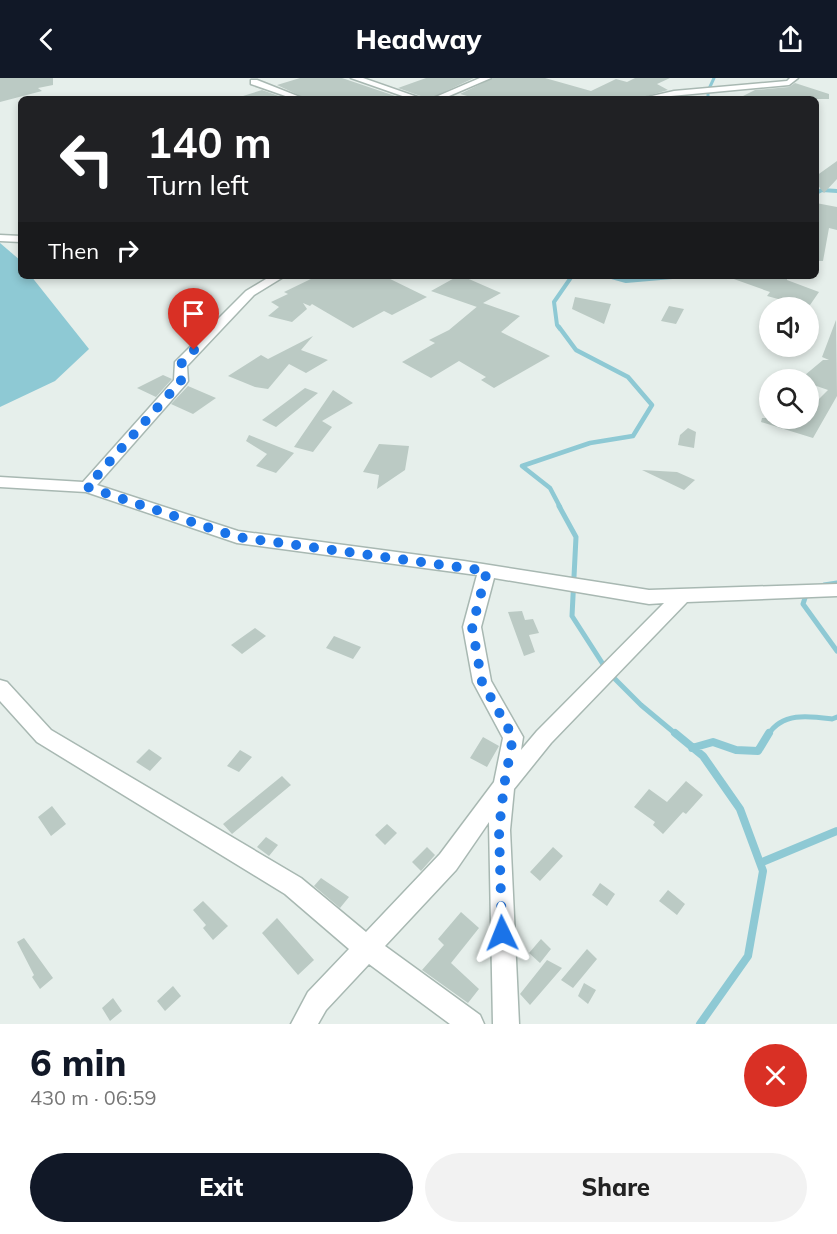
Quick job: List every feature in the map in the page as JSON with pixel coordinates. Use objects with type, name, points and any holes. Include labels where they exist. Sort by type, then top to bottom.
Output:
[{"type":"street","points":[[355,78],[409,96]]},
{"type":"street","points":[[373,84],[389,78]]},
{"type":"street","points":[[443,96],[488,78]]},
{"type":"street","points":[[659,96],[789,84],[793,78]]},
{"type":"street","points":[[254,82],[293,96]]},
{"type":"street","points":[[0,238],[18,238]]},
{"type":"street","points":[[87,487],[181,381],[180,365],[250,293],[274,279]]},
{"type":"street","points":[[0,482],[87,487],[237,537],[487,571],[649,597],[837,591]]},
{"type":"street","points":[[487,571],[472,627],[482,682],[513,737],[499,830],[506,1024]]},
{"type":"street","points":[[304,1024],[317,1001],[448,862],[504,786],[544,737],[682,596]]},
{"type":"street","points":[[0,688],[44,736],[293,886],[366,947],[471,1024]]},
{"type":"water","points":[[0,243],[18,258],[18,279],[33,279],[89,349],[55,381],[0,407]]},
{"type":"building","points":[[0,78],[53,78],[53,85],[38,88],[42,91],[0,102]]},
{"type":"building","points":[[300,78],[342,78],[395,96],[301,96],[277,85]]},
{"type":"building","points":[[426,78],[474,78],[435,96],[421,96],[398,88]]},
{"type":"building","points":[[493,78],[545,78],[591,91],[616,79],[627,82],[635,78],[670,78],[657,84],[668,90],[647,96],[467,96],[460,94]]},
{"type":"building","points":[[795,83],[829,94],[829,99],[819,99],[819,96],[743,96],[755,90],[789,87]]},
{"type":"building","points":[[262,90],[279,96],[243,96]]},
{"type":"building","points":[[837,161],[837,179],[824,193],[819,187],[819,174]]},
{"type":"building","points":[[819,204],[837,207],[837,230],[829,228],[823,261],[819,261]]},
{"type":"building","points":[[311,279],[390,279],[427,297],[392,315],[384,311],[353,328],[312,304],[310,306],[303,303],[307,309],[292,322],[268,316],[279,307],[271,302],[288,294],[284,292]]},
{"type":"building","points":[[453,279],[469,279],[501,293],[483,303],[520,316],[501,332],[550,356],[494,388],[481,380],[486,377],[459,361],[431,378],[402,362],[435,343],[429,340],[449,330],[477,307],[431,291]]},
{"type":"building","points":[[734,279],[787,279],[819,292],[816,297],[767,296],[770,292]]},
{"type":"building","points":[[575,297],[611,304],[604,324],[572,309]]},
{"type":"building","points":[[669,306],[684,309],[676,324],[661,321]]},
{"type":"building","points":[[836,320],[837,396],[819,428],[819,399],[828,390],[819,387],[819,369],[812,369],[823,360],[829,360],[822,357]]},
{"type":"building","points":[[313,336],[301,350],[328,360],[306,373],[289,364],[268,389],[255,387],[228,376],[261,355],[268,359]]},
{"type":"building","points":[[163,375],[172,379],[156,397],[137,388]]},
{"type":"building","points":[[188,386],[216,398],[193,414],[171,404]]},
{"type":"building","points":[[305,388],[318,393],[276,427],[262,420]]},
{"type":"building","points":[[333,390],[353,403],[322,421],[332,427],[313,452],[294,447]]},
{"type":"building","points":[[688,428],[696,432],[694,448],[678,445],[680,435]]},
{"type":"building","points":[[784,429],[818,429],[813,438]]},
{"type":"building","points":[[249,435],[294,453],[276,473],[256,466],[267,454],[246,441]]},
{"type":"building","points":[[379,444],[409,446],[405,470],[377,489],[379,475],[363,472]]},
{"type":"building","points":[[642,470],[677,472],[695,480],[684,490]]},
{"type":"building","points":[[522,611],[525,620],[533,619],[539,633],[529,635],[535,652],[524,656],[508,612]]},
{"type":"building","points":[[255,628],[266,636],[242,654],[231,645]]},
{"type":"building","points":[[334,636],[361,647],[353,659],[326,648]]},
{"type":"building","points":[[483,737],[499,746],[487,767],[470,758]]},
{"type":"building","points":[[149,749],[162,758],[150,771],[136,762]]},
{"type":"building","points":[[240,750],[252,757],[239,772],[227,766]]},
{"type":"building","points":[[282,776],[291,785],[232,834],[223,824]]},
{"type":"building","points":[[686,781],[703,795],[663,834],[653,825],[655,822],[634,807],[649,789],[667,802]]},
{"type":"building","points":[[52,806],[66,824],[51,836],[38,817]]},
{"type":"building","points":[[387,824],[397,833],[385,845],[375,835]]},
{"type":"building","points":[[266,837],[278,845],[269,856],[257,847]]},
{"type":"building","points":[[427,847],[435,855],[421,871],[412,862]]},
{"type":"building","points":[[553,847],[563,856],[540,881],[530,872]]},
{"type":"building","points":[[321,878],[349,897],[340,908],[314,886]]},
{"type":"building","points":[[600,883],[615,894],[607,906],[592,895]]},
{"type":"building","points":[[668,890],[685,904],[677,915],[659,901]]},
{"type":"building","points":[[203,901],[228,926],[213,940],[203,928],[206,925],[193,910]]},
{"type":"building","points":[[461,912],[479,928],[451,963],[479,989],[468,1003],[422,970],[444,945],[438,939]]},
{"type":"building","points":[[277,918],[314,960],[298,975],[262,933]]},
{"type":"building","points":[[24,938],[53,978],[40,989],[32,977],[34,975],[17,942]]},
{"type":"building","points":[[541,939],[551,949],[540,963],[529,953]]},
{"type":"building","points":[[587,949],[597,959],[573,988],[561,980]]},
{"type":"building","points":[[547,960],[562,968],[530,1005],[520,994]]},
{"type":"building","points":[[584,983],[596,990],[588,1004],[578,996]]},
{"type":"building","points":[[173,986],[181,996],[165,1011],[157,1001]]},
{"type":"building","points":[[113,998],[122,1011],[110,1021],[102,1008]]},
{"type":"waterway","points":[[708,96],[714,78]]},
{"type":"waterway","points":[[819,192],[837,191]]},
{"type":"waterway","points":[[560,329],[557,325],[554,302],[570,279]]},
{"type":"waterway","points":[[619,279],[626,281],[649,279]]},
{"type":"waterway","points":[[559,327],[576,350],[628,377],[652,405],[633,436],[590,443],[522,466],[550,488],[560,507]]},
{"type":"waterway","points":[[559,506],[576,537],[572,616],[608,672],[641,705],[677,735]]},
{"type":"waterway","points":[[824,585],[837,583]]},
{"type":"waterway","points":[[807,592],[803,604],[837,651]]},
{"type":"waterway","points":[[768,735],[781,722],[788,719],[837,717]]},
{"type":"waterway","points":[[675,733],[693,748]]},
{"type":"waterway","points":[[693,748],[713,742],[736,750],[758,751],[769,733]]},
{"type":"waterway","points":[[693,748],[703,756],[740,809],[760,863]]},
{"type":"waterway","points":[[760,863],[837,831]]},
{"type":"waterway","points":[[700,1024],[748,956],[763,871],[760,863]]},
{"type":"route","points":[[194,350],[180,365],[181,381],[87,487],[237,537],[487,571],[472,627],[482,682],[513,737],[499,830],[502,933]]}]
